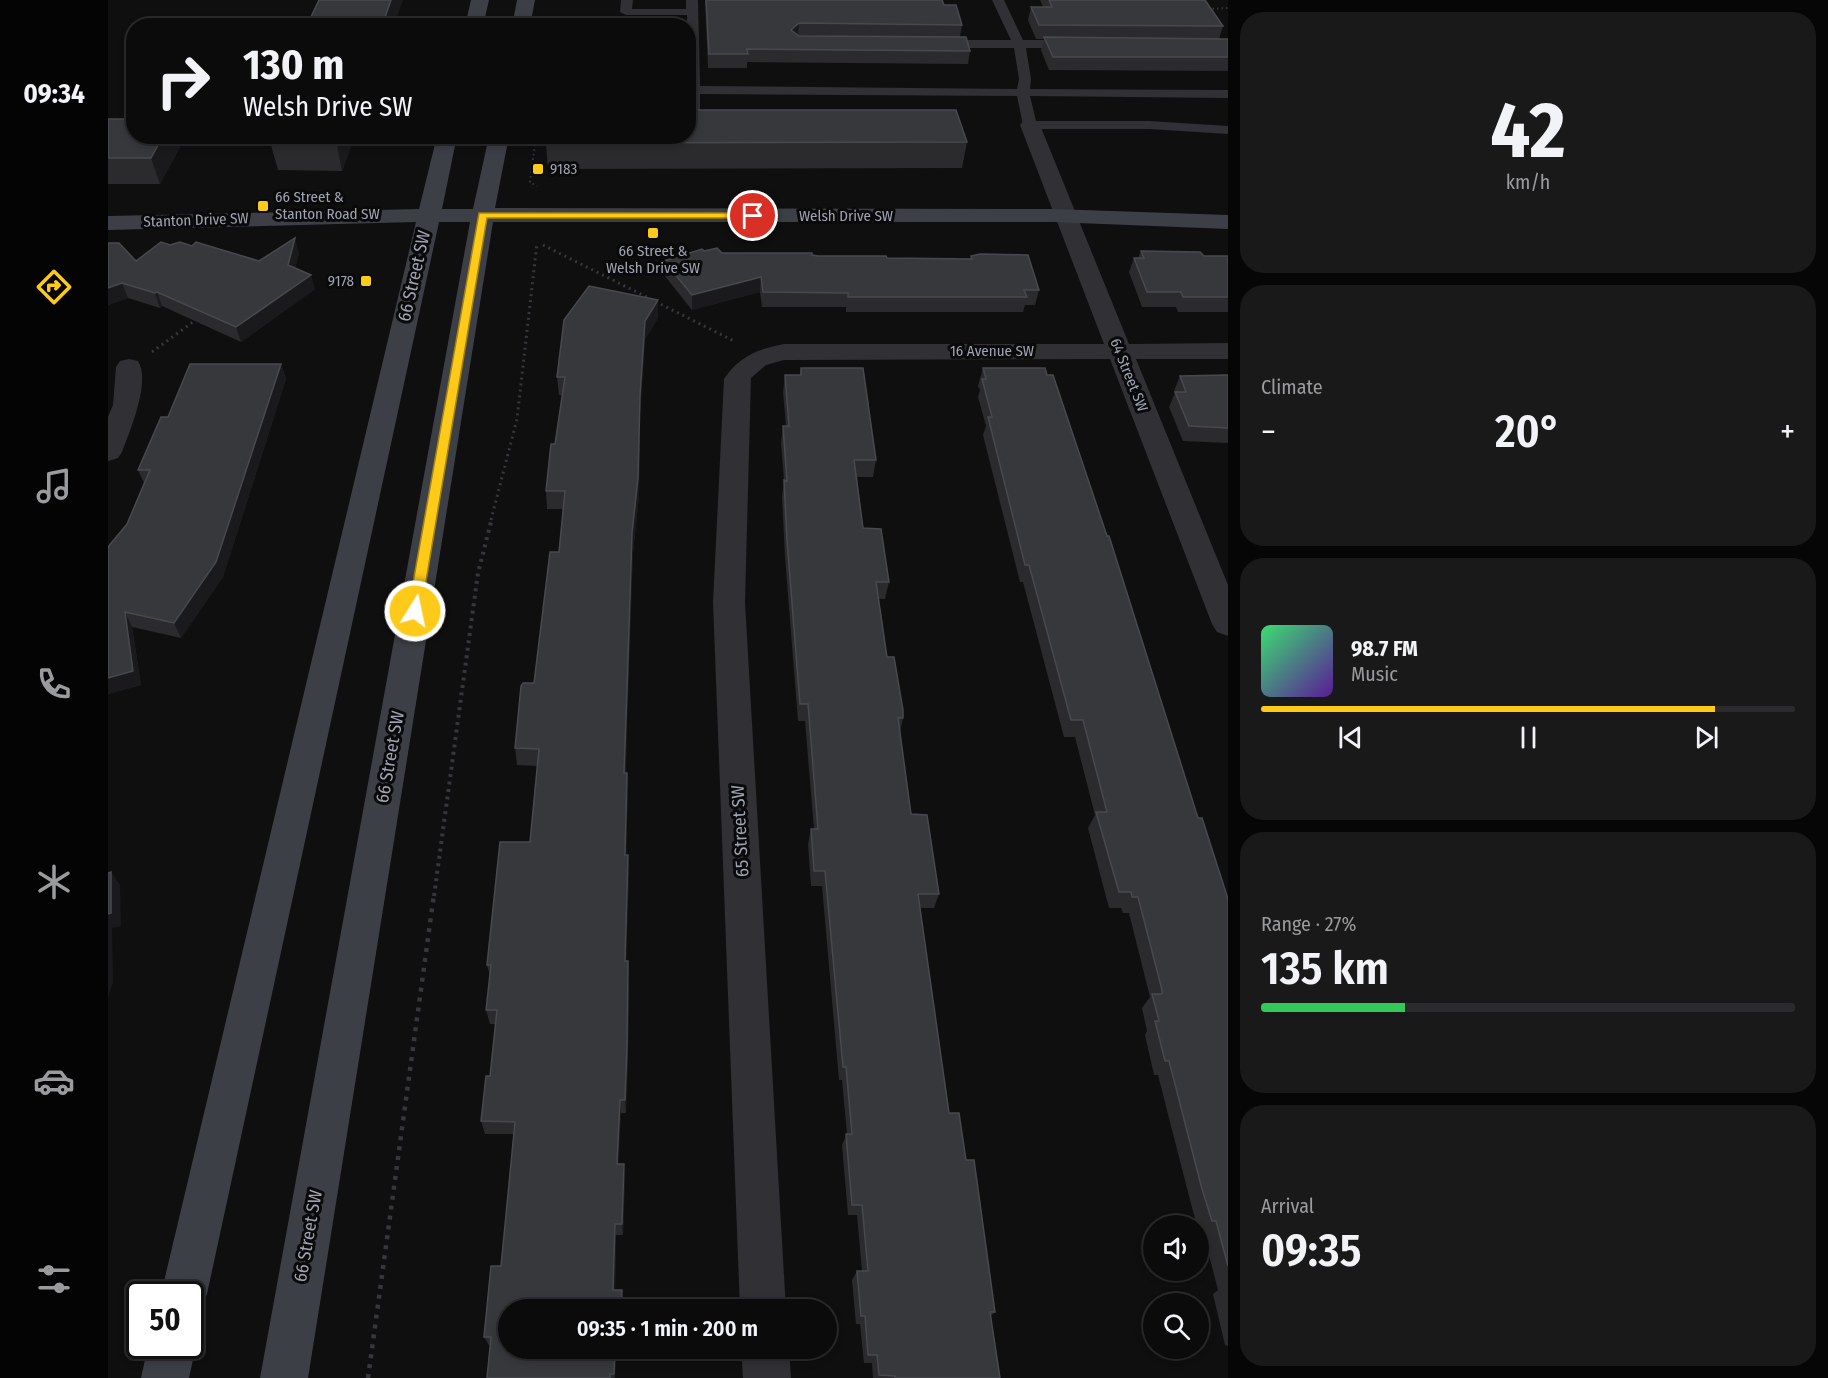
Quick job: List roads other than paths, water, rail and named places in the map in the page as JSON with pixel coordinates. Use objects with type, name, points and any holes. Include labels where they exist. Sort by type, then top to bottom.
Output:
[{"type":"main road","points":[[476,18],[480,0]]},
{"type":"main road","points":[[523,18],[526,0]]},
{"type":"main road","name":"66 Street SW","points":[[187,1281],[445,144]]},
{"type":"main road","name":"66 Street SW","points":[[284,1378],[483,215],[497,144]]},
{"type":"main road","name":"Welsh Drive SW","points":[[428,216],[1066,217],[1228,222]]},
{"type":"main road","name":"Stanton Drive SW","points":[[108,223],[428,216]]},
{"type":"main road","points":[[165,1378],[169,1359]]},
{"type":"street","name":"64 Street SW","points":[[1030,125],[1228,624]]},
{"type":"street","name":"16 Avenue SW","points":[[760,358],[784,352],[1228,351]]},
{"type":"street","name":"65 Street SW","points":[[760,358],[742,372],[735,389],[729,602],[762,1299]]},
{"type":"street","points":[[108,452],[126,405],[129,367]]},
{"type":"street","points":[[766,1359],[767,1378]]},
{"type":"lane","points":[[627,0],[626,12],[692,6]]},
{"type":"lane","points":[[998,0],[1019,44],[1025,79],[1023,93],[1030,125],[1149,125],[1228,130]]},
{"type":"lane","points":[[926,44],[1088,45]]},
{"type":"lane","points":[[696,90],[927,98],[1023,93],[1228,94]]},
{"type":"lane","points":[[696,114],[730,114]]},
{"type":"place","name":"9183","points":[[538,169]]},
{"type":"place","name":"66 Street & Stanton Road SW","points":[[263,206]]},
{"type":"place","name":"66 Street & Welsh Drive SW","points":[[653,233]]},
{"type":"place","name":"9178","points":[[366,281]]}]
